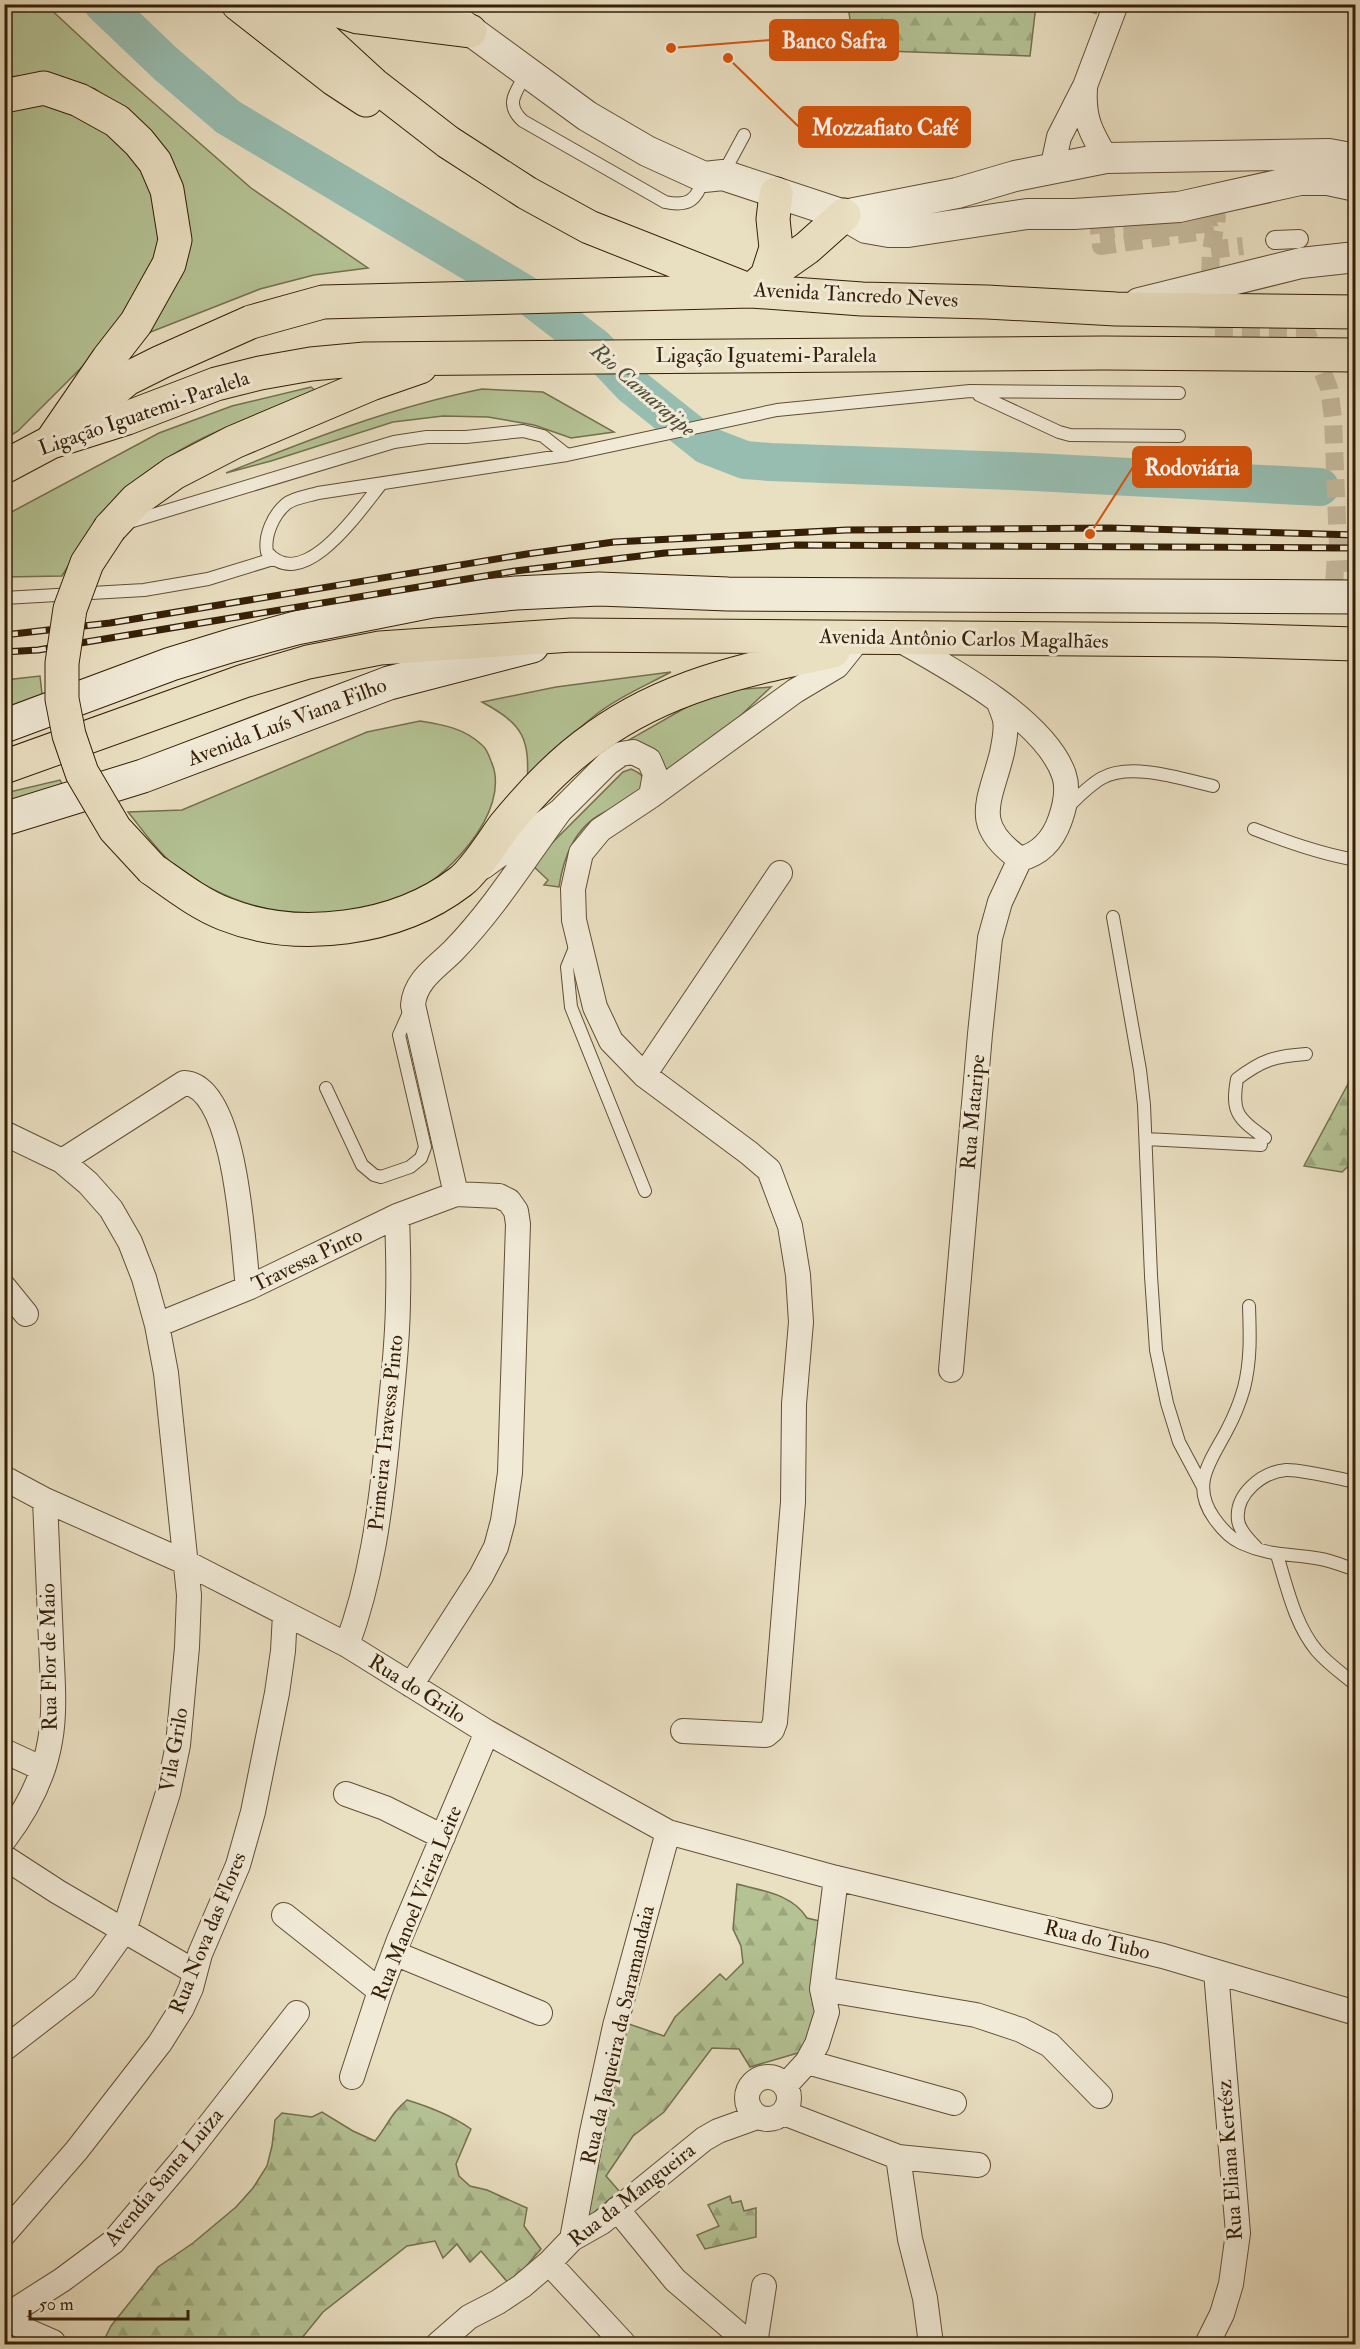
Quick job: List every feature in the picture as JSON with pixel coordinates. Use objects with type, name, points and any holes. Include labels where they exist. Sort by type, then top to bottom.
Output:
[{"type":"main road","points":[[238,4],[352,91],[388,114],[448,142]]},
{"type":"main road","name":"Avenida Tancredo Neves","points":[[286,4],[373,84],[448,142],[527,193],[589,227],[759,284],[862,299],[987,302],[1116,309],[1356,312]]},
{"type":"main road","points":[[317,4],[358,17],[398,13],[470,31]]},
{"type":"main road","points":[[4,96],[44,88],[79,100],[117,122],[139,142],[155,162],[167,190],[175,240],[169,264],[136,323],[108,359],[51,442]]},
{"type":"main road","points":[[759,284],[776,248],[773,219],[776,194]]},
{"type":"main road","points":[[51,442],[127,380],[161,362],[251,322],[323,302],[701,292],[759,284],[807,248],[844,215]]},
{"type":"main road","name":"Ligação Iguatemi-Paralela","points":[[4,467],[51,442],[127,418],[216,384],[311,364],[365,359],[618,355],[1103,353],[1356,355]]},
{"type":"main road","points":[[454,359],[371,384],[234,442],[174,473],[136,500],[110,528],[87,563],[70,609],[62,663],[62,699],[69,735],[82,773],[115,829],[152,869],[190,895],[226,914],[270,926],[315,929],[362,924],[407,911],[455,885],[549,775],[568,757],[596,736],[648,704],[734,672],[896,638]]},
{"type":"main road","points":[[4,726],[171,664],[296,628],[432,601],[516,593],[599,589],[728,594],[1356,597]]},
{"type":"main road","name":"Avenida Antônio Carlos Magalhães","points":[[54,751],[244,681],[308,662],[380,648],[572,635],[1216,640],[1356,644]]},
{"type":"main road","name":"Avenida Luís Viana Filho","points":[[4,819],[143,776],[389,683],[572,635]]},
{"type":"main road","points":[[4,762],[54,751]]},
{"type":"main road","points":[[4,767],[54,751]]},
{"type":"street","points":[[434,4],[526,74],[587,116],[647,151],[713,176],[844,215],[866,228],[908,232],[1028,214],[1074,214],[1179,207],[1300,180],[1328,180],[1356,186]]},
{"type":"street","points":[[1074,214],[1063,200],[1052,169],[1059,137],[1085,86],[1116,4]]},
{"type":"street","points":[[1085,86],[1084,107],[1088,124],[1106,158]]},
{"type":"street","points":[[844,215],[957,193],[1016,176],[1106,158],[1329,154],[1356,159]]},
{"type":"street","points":[[1275,240],[1299,239]]},
{"type":"street","name":"Avenida Tancredo Neves","points":[[1116,309],[1301,263],[1356,256]]},
{"type":"street","points":[[896,638],[954,671],[999,703],[1024,722],[1056,759],[1064,776],[1066,795],[1063,812],[1056,831],[1045,846],[1031,856],[1020,859],[1002,847],[991,831],[988,815],[989,794],[1005,738],[1005,721],[999,703]]},
{"type":"street","points":[[683,1731],[766,1735],[772,1730],[775,1722],[793,1502],[794,1404],[801,1322],[798,1275],[790,1227],[769,1170],[644,1075],[611,1041],[595,1007],[574,920],[573,889],[580,853],[600,831],[795,691],[837,666],[853,646]]},
{"type":"street","points":[[455,885],[560,811],[608,763],[621,754],[633,752],[649,760],[655,774],[651,796]]},
{"type":"street","points":[[480,919],[521,840],[549,775]]},
{"type":"street","points":[[456,1194],[413,1005],[414,994],[426,975],[456,948],[480,919],[560,811]]},
{"type":"street","name":"Rua Mataripe","points":[[951,1370],[990,938],[1000,902],[1020,859]]},
{"type":"street","points":[[644,1075],[780,873]]},
{"type":"street","points":[[455,885],[477,890],[482,895],[480,919]]},
{"type":"street","points":[[62,1161],[184,1083],[201,1089],[217,1110],[227,1138],[236,1185],[248,1288]]},
{"type":"street","name":"Vila Grilo","points":[[4,1133],[62,1161],[88,1183],[111,1209],[130,1242],[144,1278],[157,1324],[166,1373],[189,1595],[187,1647],[178,1745],[168,1793],[124,1931],[84,1987],[4,2049]]},
{"type":"street","name":"Travessa Pinto","points":[[157,1324],[248,1288],[397,1216],[456,1194],[499,1196],[509,1201],[516,1211],[518,1224],[510,1473],[503,1521],[496,1547],[452,1624],[411,1685]]},
{"type":"street","name":"Primeira Travessa Pinto","points":[[346,1645],[358,1616],[369,1576],[380,1516],[399,1300],[397,1216]]},
{"type":"street","points":[[4,1287],[26,1314]]},
{"type":"street","name":"Rua do Grilo","points":[[4,1478],[45,1500],[187,1563],[346,1645],[487,1732],[668,1832],[836,1878]]},
{"type":"street","name":"Rua Flor de Maio","points":[[4,1840],[15,1825],[43,1769],[51,1740],[53,1692],[45,1500]]},
{"type":"street","name":"Rua Nova das Flores","points":[[4,2234],[77,2150],[160,2043],[182,2008],[238,1865],[254,1812],[277,1692],[285,1614]]},
{"type":"street","name":"Rua Manoel Vieira Leite","points":[[352,2077],[394,1953],[487,1732]]},
{"type":"street","points":[[4,1752],[43,1769]]},
{"type":"street","points":[[346,1794],[386,1808],[443,1837]]},
{"type":"street","name":"Rua da Jaqueira da Saramandaia","points":[[573,2239],[592,2132],[615,2026],[668,1832]]},
{"type":"street","points":[[4,1857],[58,1892],[195,1972]]},
{"type":"street","points":[[786,2086],[807,2061],[817,2044],[827,2012],[822,1989],[836,1878]]},
{"type":"street","name":"Rua do Tubo","points":[[836,1878],[1140,1950],[1356,2013]]},
{"type":"street","points":[[284,1915],[380,1991]]},
{"type":"street","points":[[394,1953],[540,2013]]},
{"type":"street","name":"Rua Eliana Kertész","points":[[1208,2344],[1222,2314],[1231,2284],[1238,2233],[1216,1972]]},
{"type":"street","points":[[822,1989],[976,2015],[1021,2030],[1050,2045],[1100,2096]]},
{"type":"street","name":"Avendia Santa Luiza","points":[[6,2315],[62,2280],[113,2242],[183,2159],[297,2013]]},
{"type":"street","points":[[807,2061],[954,2103]]},
{"type":"street","points":[[763,2078],[776,2078],[786,2086],[789,2104],[784,2113],[771,2120],[757,2117],[749,2108],[747,2095],[752,2084],[763,2078]]},
{"type":"street","name":"Rua da Mangueira","points":[[718,2131],[747,2095]]},
{"type":"street","points":[[784,2113],[898,2157],[978,2164]]},
{"type":"street","name":"Rua da Mangueira","points":[[549,2263],[573,2239],[616,2210],[704,2139],[718,2131],[757,2117]]},
{"type":"street","points":[[898,2157],[910,2239],[925,2298],[931,2344]]},
{"type":"street","points":[[616,2210],[675,2280],[750,2344]]},
{"type":"street","points":[[438,2344],[469,2317],[522,2286],[549,2263],[624,2344]]},
{"type":"street","points":[[755,2344],[764,2286]]},
{"type":"street","points":[[6,2315],[30,2332],[53,2342]]},
{"type":"lane","points":[[526,74],[514,96],[512,106],[515,114],[523,121],[665,202],[678,205],[688,203],[713,176],[744,135]]},
{"type":"lane","points":[[381,484],[326,548],[307,561],[289,566],[273,559],[267,552],[266,539],[276,517],[287,503],[318,493],[610,447],[777,410],[970,392],[1179,393]]},
{"type":"lane","points":[[970,392],[1070,435],[1179,436]]},
{"type":"lane","points":[[110,528],[394,442],[427,437],[466,437],[523,431],[543,436],[567,454]]},
{"type":"lane","points":[[4,598],[144,591],[208,579],[273,559]]},
{"type":"lane","points":[[1063,812],[1083,792],[1104,777],[1125,772],[1148,772],[1213,786]]},
{"type":"lane","points":[[1254,829],[1333,856],[1356,860]]},
{"type":"lane","points":[[1113,917],[1140,1070],[1146,1139],[1156,1350],[1167,1403],[1179,1442],[1203,1487],[1208,1509],[1222,1528],[1237,1541],[1277,1555],[1322,1559],[1356,1570]]},
{"type":"lane","points":[[579,939],[567,967],[571,1007],[645,1191]]},
{"type":"lane","points":[[326,1088],[362,1165],[374,1175],[381,1177],[410,1167],[421,1158],[424,1147],[399,1035],[413,1005]]},
{"type":"lane","points":[[1146,1139],[1263,1141],[1241,1120],[1234,1098],[1237,1079],[1256,1064],[1277,1056],[1306,1054]]},
{"type":"lane","points":[[1203,1487],[1208,1462],[1227,1429],[1244,1390],[1251,1355],[1249,1306]]},
{"type":"lane","points":[[1258,1550],[1246,1536],[1238,1520],[1240,1505],[1245,1493],[1255,1483],[1270,1474],[1287,1470],[1356,1482]]},
{"type":"lane","points":[[1277,1555],[1292,1606],[1312,1645],[1324,1659],[1356,1685]]},
{"type":"green space","points":[[5,5],[46,5],[116,70],[251,188],[368,268],[314,275],[260,289],[138,337],[178,274],[134,117],[95,89],[52,74],[5,77]]},
{"type":"green space","points":[[848,5],[1036,5],[1030,56],[854,50]]},
{"type":"green space","points":[[1057,5],[1096,5],[1096,13]]},
{"type":"green space","points":[[37,100],[77,111],[118,141],[153,180],[160,235],[150,277],[109,340],[18,431],[5,439],[5,109]]},
{"type":"green space","points":[[311,387],[316,391],[207,436],[156,465],[133,483],[105,512],[62,576],[5,577],[4,516],[159,433],[232,406]]},
{"type":"green space","points":[[482,389],[543,392],[614,432],[571,438],[534,425],[488,417],[443,416],[393,422],[226,473],[320,436],[384,415]]},
{"type":"green space","points":[[671,672],[624,696],[598,713],[569,738],[527,786],[527,756],[521,735],[507,718],[482,702],[556,687]]},
{"type":"green space","points":[[40,676],[43,703],[5,715],[5,680]]},
{"type":"green space","points":[[771,687],[721,734],[667,774],[627,741],[699,700],[732,690]]},
{"type":"green space","points":[[420,721],[453,728],[475,739],[488,753],[495,781],[492,802],[470,844],[434,879],[398,901],[317,916],[294,914],[246,903],[200,882],[173,864],[155,846],[128,812],[182,810],[367,732]]},
{"type":"green space","points":[[631,769],[641,775],[644,785],[630,800],[603,813],[585,826],[567,855],[559,887],[544,885],[548,880],[531,864],[623,772]]},
{"type":"green space","points":[[60,780],[65,790],[5,807],[5,793]]},
{"type":"green space","points":[[1355,1071],[1355,1160],[1342,1172],[1304,1166]]},
{"type":"green space","points":[[737,1884],[776,1895],[793,1904],[807,1918],[824,1922],[824,2013],[801,2052],[750,2067],[739,2049],[712,2048],[664,2112],[633,2136],[606,2176],[619,2191],[585,2220],[623,2022],[664,2036],[675,2017],[720,1974],[726,1980],[743,1963],[741,1946],[733,1929]]},
{"type":"green space","points":[[407,2100],[440,2112],[471,2129],[456,2164],[459,2176],[470,2186],[487,2190],[527,2208],[524,2226],[541,2249],[510,2285],[481,2251],[470,2262],[457,2244],[443,2258],[435,2241],[407,2246],[323,2312],[297,2344],[102,2344],[111,2326],[158,2267],[193,2243],[236,2207],[253,2188],[267,2166],[275,2120],[282,2113],[312,2117],[322,2112],[375,2141],[393,2114]]},
{"type":"green space","points":[[730,2196],[732,2203],[741,2201],[744,2211],[756,2208],[756,2237],[705,2249],[697,2235],[719,2226],[708,2205]]},
{"type":"waterway","name":"Rio Camarajipe","points":[[103,4],[166,64],[228,117],[530,297],[595,347],[632,386],[706,445],[745,460],[770,462],[1035,472],[1320,487]]},
{"type":"tunnel","points":[[1140,231],[1204,224],[1205,231],[1101,246],[1099,231],[1217,217],[1211,250],[1208,331],[1307,333],[1329,388],[1333,418],[1339,572]]},
{"type":"tunnel","points":[[1211,250],[1243,246]]},
{"type":"tunnel","points":[[1326,570],[1356,572]]},
{"type":"railway","points":[[4,635],[110,623],[527,554],[614,542],[847,530],[1110,528],[1356,535]]},
{"type":"railway","points":[[4,652],[38,650],[515,571],[665,553],[795,545],[1356,548]]},
{"type":"place","name":"Banco Safra","points":[[671,48]]},
{"type":"place","name":"Mozzafiato Café","points":[[728,58]]},
{"type":"place","name":"Rodoviária","points":[[1090,534]]}]
